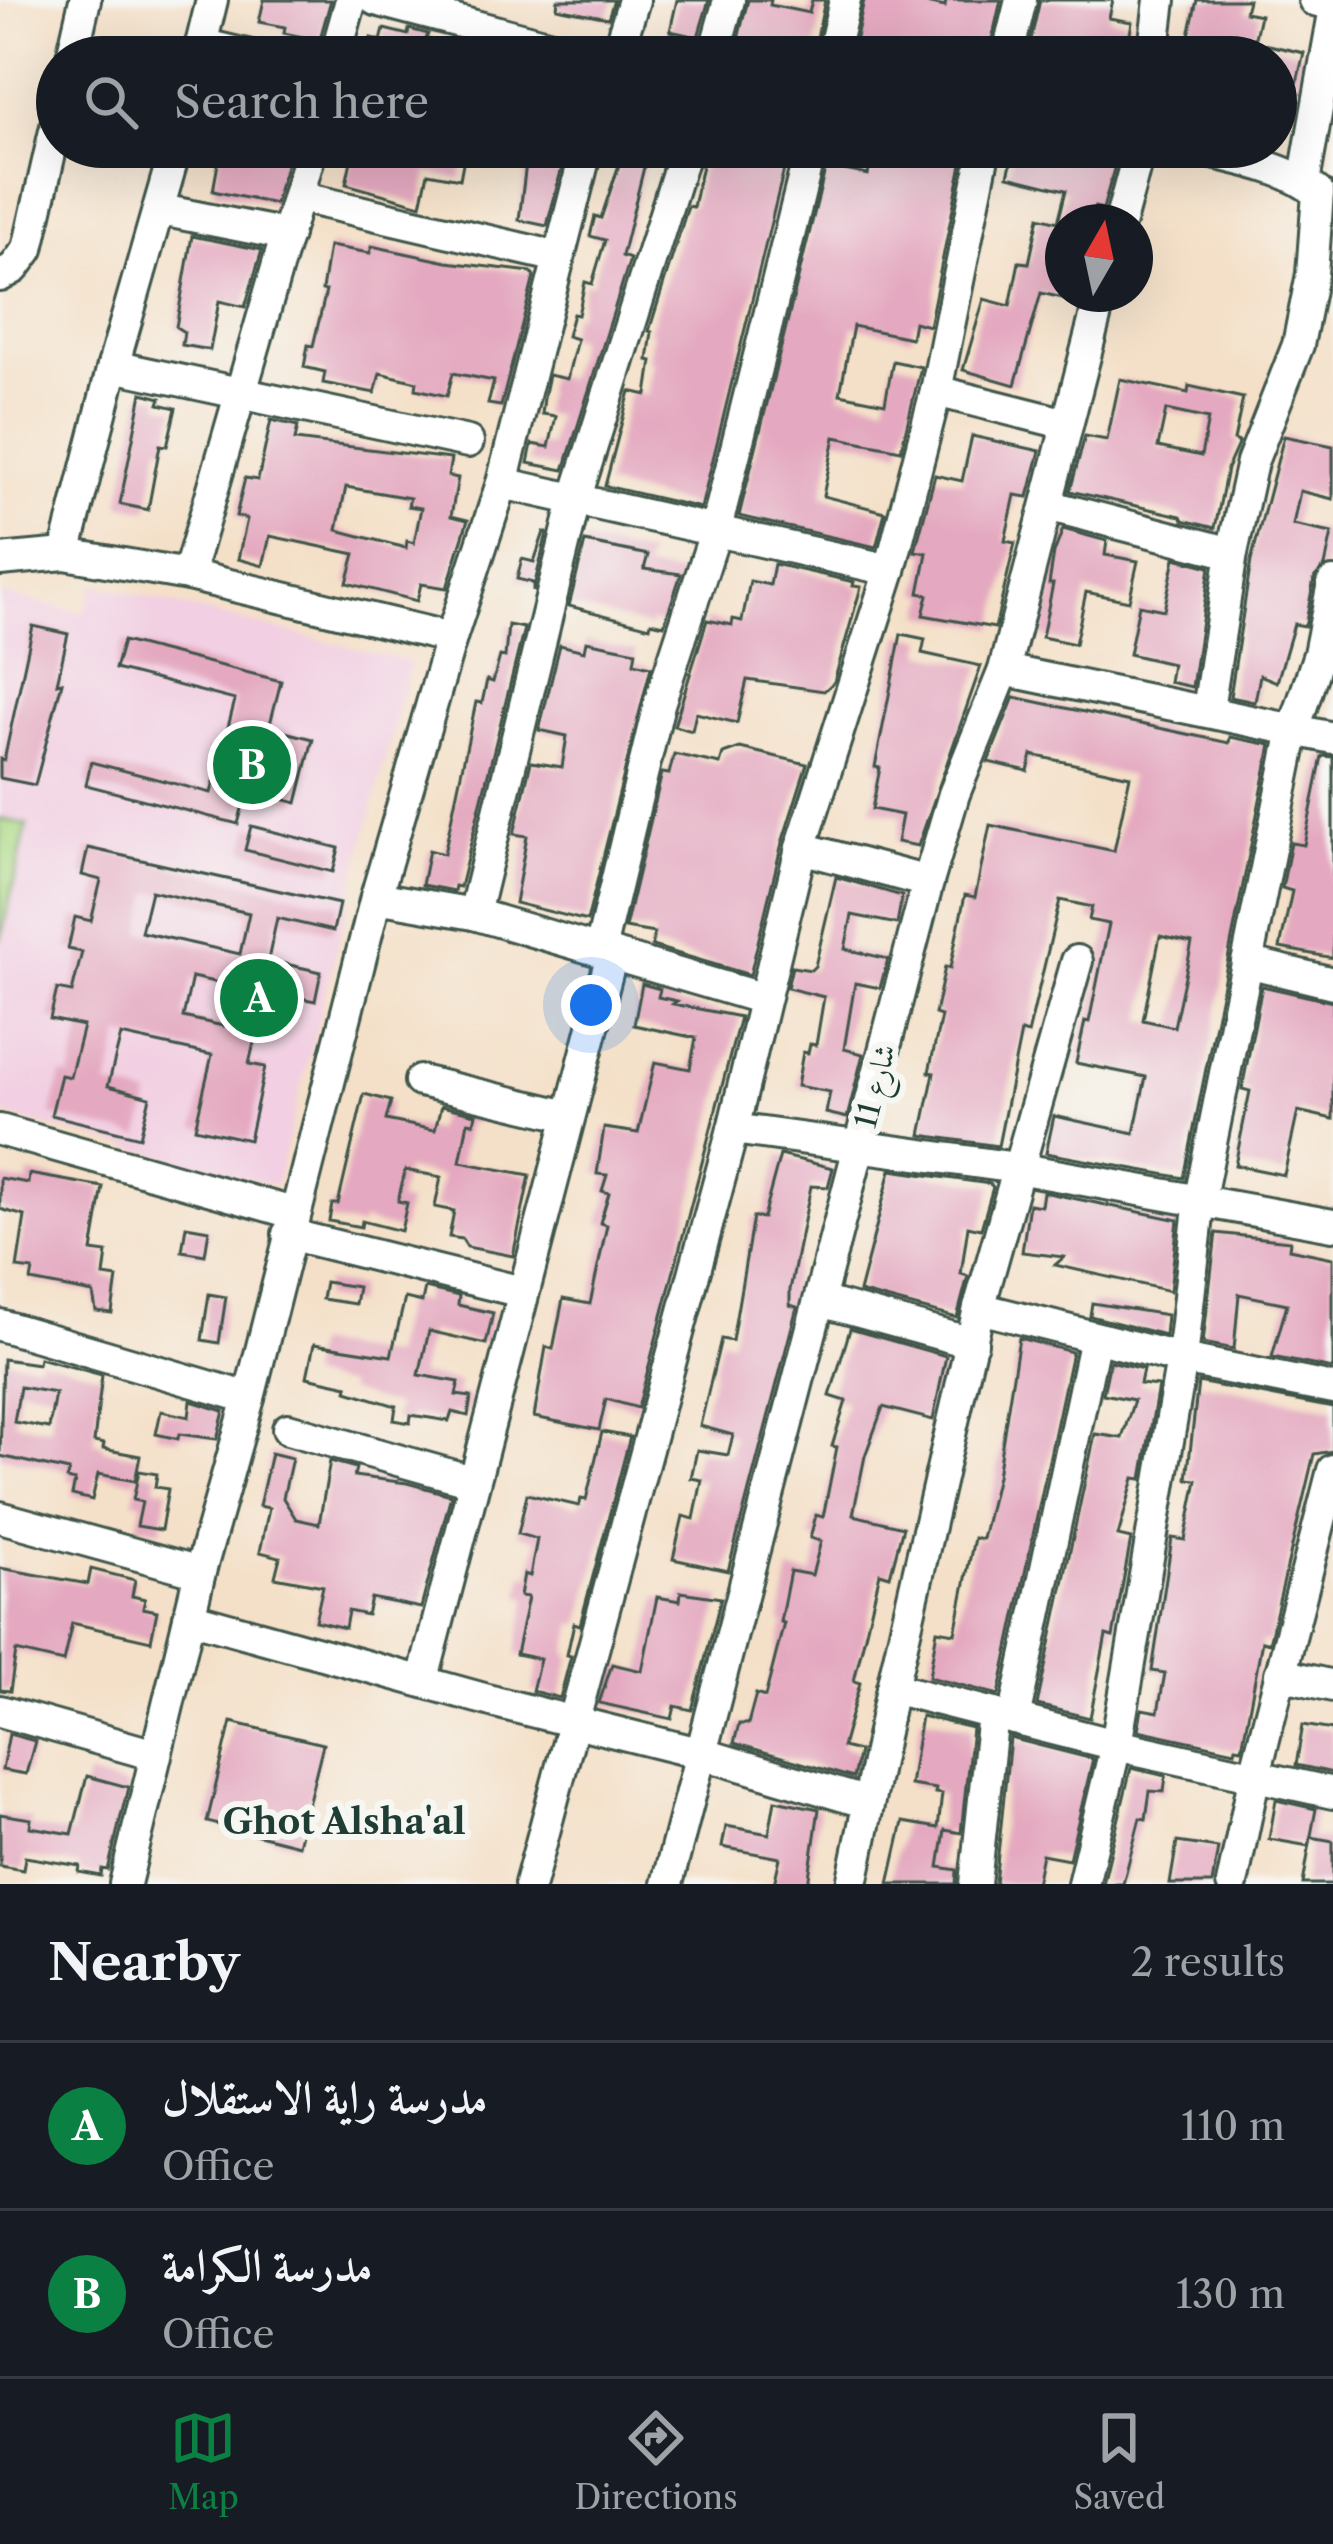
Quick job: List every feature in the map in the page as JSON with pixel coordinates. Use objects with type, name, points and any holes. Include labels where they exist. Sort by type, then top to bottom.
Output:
[{"type":"street","points":[[77,36],[85,0]]},
{"type":"street","points":[[204,36],[212,0]]},
{"type":"street","points":[[341,36],[351,0]]},
{"type":"street","points":[[376,0],[513,36]]},
{"type":"street","points":[[623,36],[634,0]]},
{"type":"street","points":[[719,36],[729,0]]},
{"type":"street","points":[[837,36],[845,0]]},
{"type":"street","points":[[1012,36],[1021,0]]},
{"type":"street","points":[[1156,36],[1160,0]]},
{"type":"street","points":[[1314,0],[1333,4]]},
{"type":"street","points":[[1208,710],[1232,553],[1252,462],[1298,345],[1312,274],[1333,20]]},
{"type":"street","points":[[0,276],[14,268],[28,249],[46,168]]},
{"type":"street","points":[[65,554],[171,168]]},
{"type":"street","points":[[188,575],[307,168]]},
{"type":"street","points":[[125,1884],[200,1572],[249,1399],[376,897],[451,638],[502,483],[581,168]]},
{"type":"street","points":[[474,914],[575,500],[679,168]]},
{"type":"street","points":[[423,1679],[568,1116],[659,704],[715,533],[806,168]]},
{"type":"street","points":[[530,1884],[733,1129],[801,848],[890,570],[936,391],[976,168]]},
{"type":"street","points":[[1125,204],[1134,168]]},
{"type":"street","points":[[1252,168],[1318,190]]},
{"type":"street","points":[[299,197],[558,257]]},
{"type":"street","points":[[161,210],[287,235]]},
{"type":"street","name":"شارع 11","points":[[667,1884],[928,882],[954,794],[1004,670],[1096,312]]},
{"type":"street","points":[[113,366],[468,442]]},
{"type":"street","points":[[936,391],[1067,424]]},
{"type":"street","points":[[502,483],[890,570]]},
{"type":"street","points":[[1047,505],[1232,553]]},
{"type":"street","points":[[0,560],[65,554],[188,575],[451,638]]},
{"type":"street","points":[[1083,1884],[1116,1745],[1182,1359],[1200,1198],[1294,729],[1318,654],[1333,583]]},
{"type":"street","points":[[1004,670],[1333,737]]},
{"type":"street","points":[[801,848],[928,882]]},
{"type":"street","points":[[376,897],[474,914],[764,999]]},
{"type":"street","points":[[852,1884],[979,1308],[1078,961]]},
{"type":"street","points":[[1247,962],[1333,983]]},
{"type":"street","points":[[420,1081],[568,1116]]},
{"type":"street","points":[[733,1129],[1018,1168],[1333,1225]]},
{"type":"street","points":[[0,1130],[522,1292]]},
{"type":"street","points":[[820,1301],[972,1343]]},
{"type":"street","points":[[979,1308],[1182,1359],[1333,1389]]},
{"type":"street","points":[[0,1324],[249,1399]]},
{"type":"street","points":[[975,1884],[1004,1716],[1095,1338]]},
{"type":"street","points":[[288,1429],[472,1481]]},
{"type":"street","points":[[1232,1884],[1255,1774],[1333,1470]]},
{"type":"street","points":[[0,1516],[200,1572]]},
{"type":"street","points":[[189,1617],[703,1754],[868,1803]]},
{"type":"street","points":[[1280,1674],[1333,1686]]},
{"type":"street","points":[[892,1688],[1333,1793]]},
{"type":"street","points":[[0,1711],[155,1755]]},
{"type":"street","points":[[829,1884],[836,1868],[858,1851]]},
{"type":"shaded area","points":[[94,584],[410,662],[276,1186],[0,1114],[0,594],[83,613]]},
{"type":"green space","points":[[0,819],[27,825],[0,942]]},
{"type":"building","points":[[264,0],[331,0],[321,36],[284,33],[285,27],[259,22]]},
{"type":"building","points":[[558,0],[614,0],[608,18],[557,8]]},
{"type":"building","points":[[677,0],[709,0],[698,36],[670,31]]},
{"type":"building","points":[[748,0],[771,0],[770,5],[809,13],[812,0],[825,0],[817,36],[739,36]]},
{"type":"building","points":[[864,0],[910,0],[945,7],[946,0],[1001,0],[993,36],[856,36]]},
{"type":"building","points":[[1040,0],[1113,0],[1109,18],[1132,22],[1130,36],[1032,36]]},
{"type":"building","points":[[1197,0],[1248,0],[1245,12],[1260,15],[1255,36],[1189,36]]},
{"type":"building","points":[[384,29],[428,34],[427,36],[382,36]]},
{"type":"building","points":[[1297,51],[1304,53],[1297,82]]},
{"type":"building","points":[[217,168],[285,168],[275,204],[213,191]]},
{"type":"building","points":[[349,168],[462,168],[460,179],[428,173],[421,205],[346,184]]},
{"type":"building","points":[[525,168],[562,168],[547,226],[519,220]]},
{"type":"building","points":[[618,168],[644,168],[622,256],[630,259],[564,470],[528,463],[532,444],[549,447],[556,416],[542,414],[549,375],[567,379],[577,339],[567,336],[573,314],[578,315],[585,282],[592,284],[605,240],[590,236],[595,216],[601,218]]},
{"type":"building","points":[[701,168],[784,168],[701,508],[605,486],[630,391],[647,395],[652,361],[648,360],[649,331],[688,206],[693,207]]},
{"type":"building","points":[[826,168],[868,175],[870,168],[961,168],[929,326],[914,322],[911,338],[853,326],[840,394],[885,403],[893,361],[921,367],[901,450],[835,437],[823,496],[885,512],[876,547],[739,516]]},
{"type":"building","points":[[1010,168],[1114,168],[1104,204],[1062,204],[1066,190],[1008,176]]},
{"type":"building","points":[[1039,217],[1045,219],[1045,294],[1041,293],[1015,385],[963,370],[984,299],[1010,306],[1019,262],[1029,263]]},
{"type":"building","points":[[192,236],[262,250],[245,307],[219,301],[210,350],[182,345],[184,332],[176,327]]},
{"type":"building","points":[[329,246],[370,253],[372,246],[447,262],[531,272],[534,277],[501,406],[488,404],[494,381],[453,373],[447,396],[380,373],[375,393],[323,383],[325,372],[304,367],[326,291],[322,290]]},
{"type":"building","points":[[1120,379],[1188,393],[1189,386],[1243,398],[1234,440],[1239,442],[1227,469],[1215,528],[1070,491],[1085,436],[1107,440]],"holes":[[[1166,410],[1208,419],[1201,456],[1158,447]]]},
{"type":"building","points":[[142,393],[176,408],[167,446],[160,445],[148,510],[120,504]]},
{"type":"building","points":[[271,420],[298,426],[295,440],[451,459],[448,476],[458,478],[451,516],[468,520],[447,588],[421,584],[417,601],[347,583],[355,554],[270,536],[263,566],[238,559],[247,519],[236,516],[245,478],[258,480]],"holes":[[[346,487],[410,498],[408,506],[421,508],[414,543],[407,541],[406,548],[337,530]]]},
{"type":"building","points":[[972,436],[1040,451],[1028,497],[1015,495],[1005,541],[1015,543],[995,628],[923,615],[928,595],[919,593],[927,553],[915,551],[935,475],[962,481]]},
{"type":"building","points":[[1284,436],[1333,446],[1333,499],[1300,491],[1293,525],[1332,533],[1325,566],[1314,579],[1305,626],[1294,624],[1277,682],[1260,675],[1255,702],[1230,697],[1251,561]]},
{"type":"building","points":[[1063,529],[1107,541],[1105,555],[1138,561],[1129,601],[1086,592],[1075,644],[1042,637],[1054,553]]},
{"type":"building","points":[[544,532],[533,591],[533,583],[517,579],[522,559],[534,562]]},
{"type":"building","points":[[585,542],[648,555],[644,569],[681,574],[664,625],[651,622],[650,627],[569,606]]},
{"type":"building","points":[[1175,558],[1210,567],[1192,687],[1169,682],[1172,664],[1129,654],[1139,605],[1164,610]]},
{"type":"building","points":[[774,564],[861,587],[834,682],[824,691],[747,680],[737,723],[696,713],[692,731],[674,726],[707,620],[732,625],[733,619],[742,621],[750,581],[770,585]]},
{"type":"building","points":[[508,625],[524,628],[460,887],[455,886],[454,891],[422,885],[429,850],[444,854],[476,702],[482,703],[487,680],[493,682],[500,656],[505,657]]},
{"type":"building","points":[[33,626],[68,634],[57,683],[62,682],[35,785],[0,778],[0,759],[4,760]]},
{"type":"building","points":[[901,634],[925,639],[922,653],[981,666],[918,846],[897,842],[902,815],[872,809],[880,768],[875,767]]},
{"type":"building","points":[[123,641],[281,681],[269,728],[313,739],[297,803],[247,790],[238,824],[86,785],[91,762],[211,793],[235,700],[115,669]]},
{"type":"building","points":[[586,641],[636,651],[634,663],[651,667],[587,921],[515,903],[527,836],[514,834],[531,762],[562,767],[567,736],[539,730],[560,645],[584,651]]},
{"type":"building","points":[[1014,697],[1229,743],[1230,737],[1271,745],[1184,1178],[1046,1153],[1054,1116],[1134,1133],[1146,1077],[1076,1063],[1109,924],[1089,920],[1092,907],[1060,900],[1028,1034],[1021,1032],[998,1146],[921,1135],[934,1073],[929,1072],[941,1016],[935,1014],[945,967],[950,968],[965,895],[975,897],[990,825],[1114,851],[1130,776],[1032,755],[1028,771],[988,762]],"holes":[[[1160,936],[1192,943],[1174,1027],[1143,1020]]]},
{"type":"building","points":[[740,748],[807,764],[750,975],[652,946],[654,933],[625,928],[662,773],[669,774],[674,754],[720,764],[723,754]]},
{"type":"building","points":[[1322,756],[1333,757],[1333,958],[1280,948],[1292,891],[1282,888],[1291,843],[1304,845]]},
{"type":"building","points":[[251,826],[339,848],[333,872],[245,850]]},
{"type":"building","points":[[88,848],[339,904],[333,931],[277,918],[268,960],[321,972],[315,1001],[266,991],[249,1064],[265,1067],[249,1140],[195,1128],[212,1055],[121,1035],[108,1086],[150,1097],[140,1137],[51,1115],[61,1075],[70,1077],[83,1026],[50,1019],[57,989],[72,992],[82,952],[68,949],[75,917],[91,921],[101,880],[82,875]],"holes":[[[151,891],[249,913],[240,954],[141,932]],[[192,977],[232,986],[223,1026],[183,1017]]]},
{"type":"building","points":[[836,877],[902,896],[897,924],[852,915],[845,949],[888,959],[880,988],[855,983],[844,1049],[863,1054],[847,1118],[826,1113],[830,1092],[797,1086],[803,1052],[808,1053],[810,1044],[816,1045],[824,997],[787,988],[792,967],[811,970],[815,966]]},
{"type":"building","points":[[642,984],[660,989],[658,997],[677,1001],[673,1004],[740,1017],[638,1408],[606,1399],[599,1430],[534,1417],[546,1347],[553,1349],[563,1299],[590,1304],[607,1225],[600,1223],[609,1193],[602,1191],[607,1175],[597,1174],[604,1128],[638,1133],[655,1062],[690,1069],[696,1038],[634,1025]]},
{"type":"building","points":[[1262,986],[1333,1002],[1333,1119],[1298,1111],[1284,1175],[1235,1165],[1250,1091],[1242,1089]]},
{"type":"building","points":[[364,1094],[391,1101],[386,1120],[429,1129],[435,1130],[441,1106],[476,1114],[474,1123],[468,1122],[460,1162],[530,1175],[513,1256],[467,1247],[462,1239],[449,1237],[454,1211],[435,1207],[441,1177],[405,1170],[398,1201],[407,1203],[401,1231],[362,1221],[361,1227],[329,1221],[332,1204],[338,1204]]},
{"type":"building","points":[[780,1155],[833,1168],[828,1187],[811,1186],[790,1290],[790,1305],[797,1307],[728,1571],[673,1559],[683,1516],[694,1519],[702,1480],[691,1478],[697,1450],[728,1455],[733,1435],[700,1426],[721,1339],[732,1341],[753,1217],[763,1218]]},
{"type":"building","points":[[891,1170],[993,1187],[981,1229],[968,1226],[961,1274],[968,1276],[957,1318],[859,1292]]},
{"type":"building","points":[[29,1174],[103,1187],[92,1251],[107,1253],[104,1276],[117,1278],[112,1313],[96,1311],[93,1293],[31,1281],[33,1270],[17,1268],[25,1216],[0,1209],[0,1178],[28,1183]]},
{"type":"building","points":[[1043,1192],[1178,1220],[1170,1291],[1055,1265],[1064,1257],[1022,1252],[1029,1204],[1041,1206]]},
{"type":"building","points":[[186,1226],[209,1230],[205,1255],[182,1251]]},
{"type":"building","points":[[1216,1233],[1290,1241],[1289,1249],[1333,1258],[1333,1369],[1272,1357],[1287,1304],[1239,1294],[1234,1349],[1203,1343]]},
{"type":"building","points":[[325,1282],[358,1287],[355,1304],[322,1299]]},
{"type":"building","points":[[425,1288],[459,1296],[458,1305],[493,1313],[486,1344],[429,1331],[419,1375],[459,1382],[456,1395],[471,1397],[468,1416],[452,1412],[449,1421],[411,1415],[410,1423],[394,1420],[396,1406],[347,1391],[348,1386],[307,1377],[314,1344],[391,1356],[405,1298],[422,1302]]},
{"type":"building","points":[[209,1294],[226,1297],[219,1343],[202,1340]]},
{"type":"building","points":[[1092,1303],[1167,1315],[1165,1335],[1090,1316]]},
{"type":"building","points":[[850,1329],[946,1356],[933,1420],[883,1407],[865,1456],[853,1515],[903,1527],[890,1576],[880,1573],[854,1681],[860,1683],[842,1747],[859,1751],[853,1778],[734,1743],[739,1724],[748,1724],[756,1694],[765,1697],[784,1623],[780,1622],[790,1571],[812,1575],[821,1541],[810,1538],[816,1515],[823,1517],[837,1447],[832,1446],[846,1401],[830,1396]]},
{"type":"building","points":[[1019,1338],[1072,1352],[999,1695],[929,1677],[937,1630],[955,1633],[974,1538],[982,1539]]},
{"type":"building","points":[[39,1358],[102,1375],[94,1442],[104,1444],[103,1449],[140,1456],[135,1481],[98,1474],[92,1500],[72,1495],[75,1481],[67,1479],[69,1471],[0,1456],[3,1359],[38,1364]],"holes":[[[20,1387],[55,1393],[49,1428],[14,1422]]]},
{"type":"building","points":[[1110,1361],[1143,1369],[1140,1384],[1158,1386],[1142,1479],[1134,1478],[1118,1536],[1131,1539],[1113,1637],[1106,1635],[1090,1718],[1037,1705],[1095,1434],[1122,1438],[1134,1400],[1103,1394]]},
{"type":"building","points":[[1198,1382],[1333,1408],[1333,1451],[1314,1454],[1269,1643],[1262,1641],[1242,1748],[1235,1751],[1138,1730],[1142,1709],[1158,1712],[1165,1673],[1152,1671],[1172,1538],[1185,1540],[1197,1480],[1187,1479]]},
{"type":"building","points":[[191,1401],[224,1411],[217,1439],[156,1434],[161,1411],[189,1417]]},
{"type":"building","points":[[602,1432],[630,1437],[580,1625],[574,1623],[560,1698],[532,1691],[540,1659],[516,1654],[528,1597],[520,1596],[524,1574],[530,1576],[537,1539],[518,1534],[527,1494],[579,1506],[581,1499],[586,1500]]},
{"type":"building","points":[[271,1453],[292,1458],[283,1498],[296,1519],[319,1524],[330,1461],[356,1468],[354,1476],[451,1495],[421,1608],[371,1598],[367,1615],[348,1611],[345,1628],[315,1621],[323,1586],[275,1577],[280,1557],[260,1552],[269,1508],[259,1506]]},
{"type":"building","points":[[139,1471],[157,1474],[155,1487],[168,1489],[161,1530],[137,1526],[142,1502],[133,1500]]},
{"type":"building","points":[[0,1568],[88,1584],[91,1569],[135,1580],[132,1596],[145,1599],[143,1608],[157,1611],[151,1641],[72,1623],[63,1662],[16,1651],[10,1691],[0,1690]]},
{"type":"building","points":[[681,1592],[721,1598],[692,1710],[675,1706],[672,1719],[599,1703],[612,1664],[642,1671],[657,1597],[680,1601]]},
{"type":"building","points":[[921,1716],[972,1728],[961,1833],[945,1830],[939,1867],[957,1870],[956,1884],[889,1884],[903,1822],[938,1828],[942,1794],[910,1785]]},
{"type":"building","points":[[231,1722],[323,1744],[298,1845],[207,1822]]},
{"type":"building","points":[[1303,1725],[1333,1730],[1333,1773],[1296,1765]]},
{"type":"building","points":[[9,1734],[35,1741],[26,1774],[2,1770]]},
{"type":"building","points":[[1010,1738],[1093,1759],[1069,1859],[1042,1854],[1036,1884],[995,1884]]},
{"type":"building","points":[[1131,1768],[1166,1776],[1164,1792],[1150,1791],[1146,1819],[1140,1818],[1123,1884],[1103,1884]]},
{"type":"building","points":[[87,1776],[128,1787],[108,1870],[102,1869],[101,1876],[79,1872],[80,1866],[25,1857],[23,1870],[0,1866],[0,1814],[31,1819],[30,1827],[72,1834]]},
{"type":"building","points":[[775,1800],[819,1809],[808,1884],[774,1884],[780,1858],[722,1847],[726,1826],[769,1834]]},
{"type":"building","points":[[1276,1800],[1316,1809],[1309,1846],[1269,1839]]},
{"type":"building","points":[[1311,1837],[1333,1841],[1333,1884],[1303,1884]]},
{"type":"building","points":[[1177,1842],[1218,1848],[1212,1884],[1170,1884]]},
{"type":"place","name":"مدرسة الكرامة","points":[[252,765]]},
{"type":"place","name":"مدرسة راية الاستقلال","points":[[259,998]]},
{"type":"district","name":"Ghot Alsha'al","points":[[344,1821]]}]
